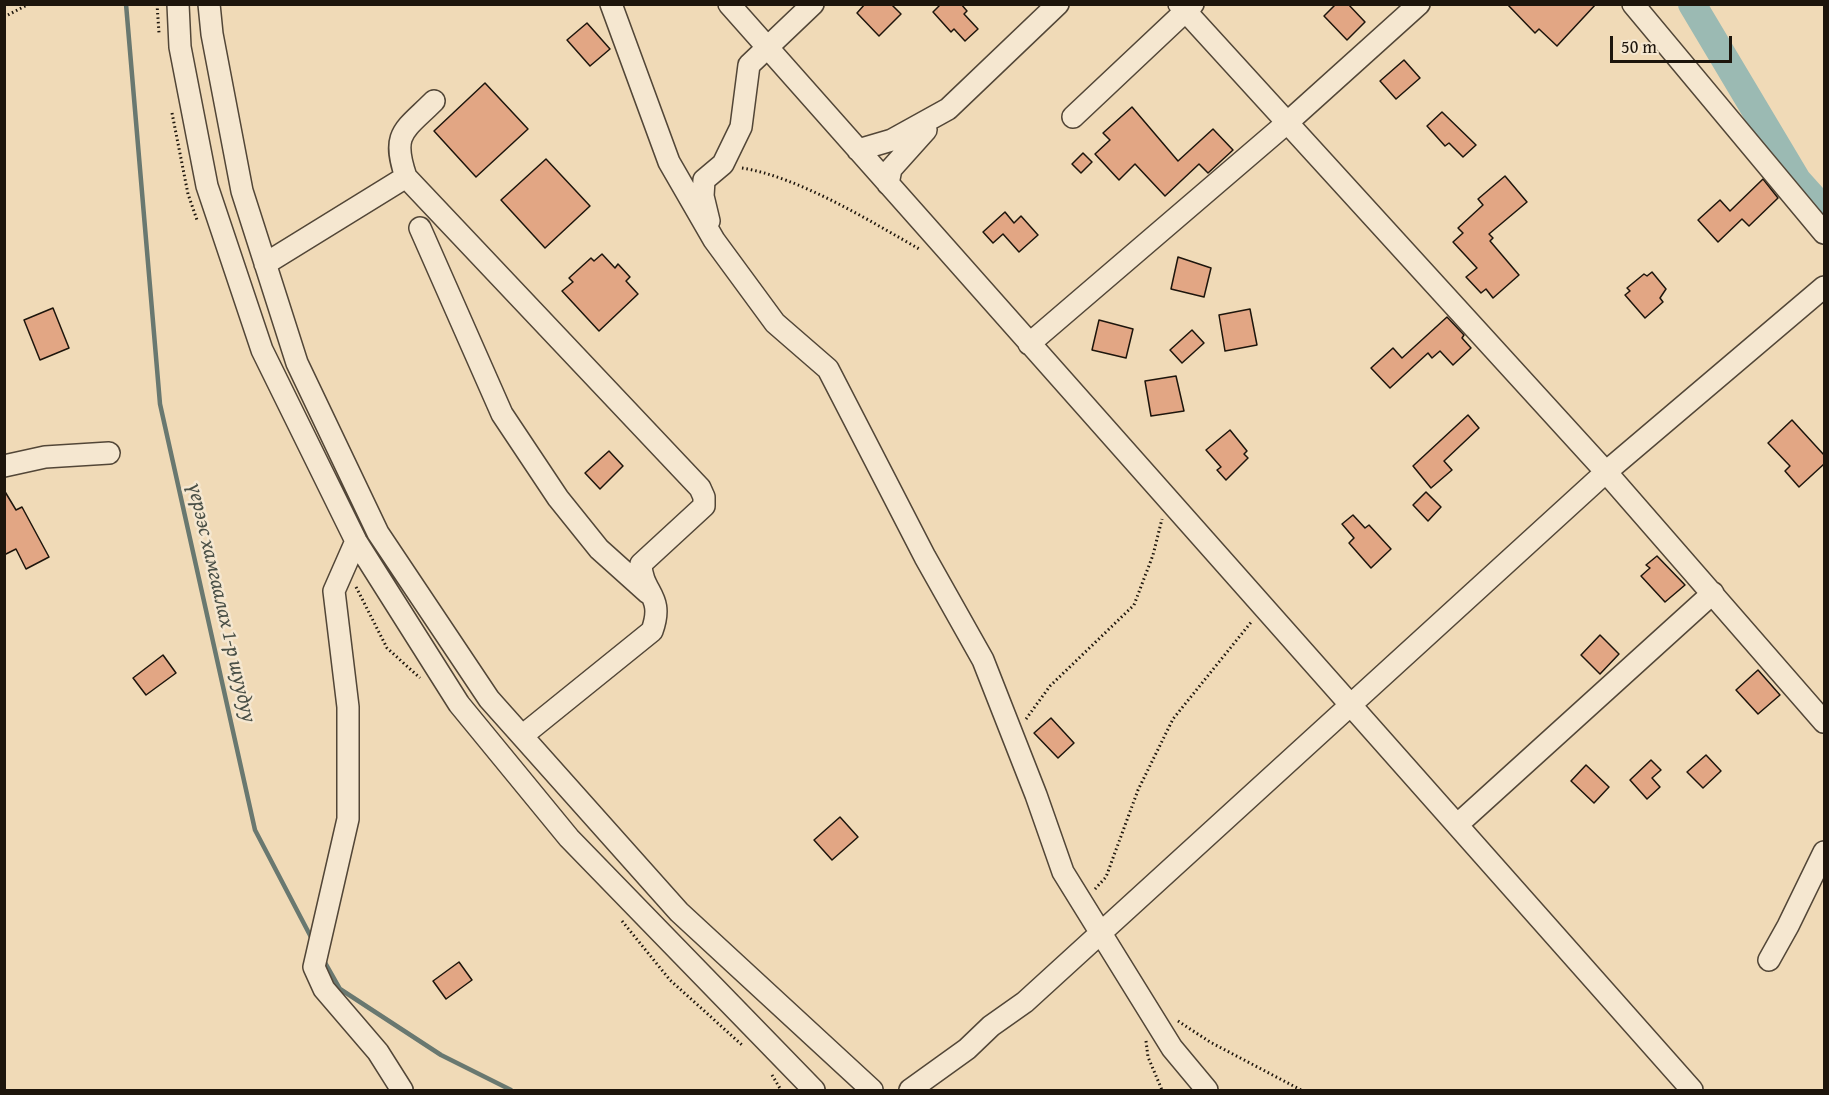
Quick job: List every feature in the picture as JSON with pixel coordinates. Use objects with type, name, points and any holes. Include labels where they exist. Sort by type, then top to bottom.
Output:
[{"type":"street","points":[[178,4],[180,47],[207,186],[262,350],[356,541],[459,704],[569,838],[814,1090]]},
{"type":"street","points":[[209,4],[212,34],[242,191],[265,264],[297,363],[378,533],[489,699],[679,912],[872,1090]]},
{"type":"street","points":[[611,4],[669,162],[714,240],[775,323],[828,369],[925,558],[983,660],[1063,872],[1172,1048],[1207,1090]]},
{"type":"street","points":[[729,4],[1692,1090]]},
{"type":"street","points":[[714,240],[703,196],[704,180],[723,165],[741,127],[749,65],[813,4]]},
{"type":"street","points":[[888,184],[891,168],[907,148],[1058,4]]},
{"type":"street","points":[[1029,344],[1288,122],[1419,4]]},
{"type":"street","points":[[1633,4],[1824,233]]},
{"type":"street","points":[[1073,117],[1186,7],[1606,472],[1824,722]]},
{"type":"street","points":[[434,101],[402,133],[398,145],[406,177],[700,488],[704,497],[704,506],[641,564],[642,577],[655,600],[657,615],[652,631],[522,736]]},
{"type":"street","points":[[858,150],[892,140],[948,109]]},
{"type":"street","points":[[265,264],[406,177]]},
{"type":"street","points":[[420,228],[502,414],[558,498],[599,549],[655,600]]},
{"type":"street","points":[[910,1090],[967,1049],[991,1026],[1024,1002],[1606,472],[1824,287]]},
{"type":"street","points":[[4,466],[45,457],[109,453]]},
{"type":"street","points":[[356,541],[334,591],[348,707],[348,819],[314,966],[324,989],[378,1052],[402,1090]]},
{"type":"street","points":[[1457,825],[1713,593]]},
{"type":"street","points":[[1769,960],[1824,852]]},
{"type":"path","points":[[4,17],[29,4]]},
{"type":"path","points":[[723,165],[763,171],[862,216],[929,254]]},
{"type":"path","points":[[1013,736],[1050,686],[1134,605],[1153,555],[1167,500]]},
{"type":"path","points":[[1081,902],[1106,877],[1138,790],[1173,719],[1263,608]]},
{"type":"building","points":[[865,4],[891,4],[901,14],[879,36],[857,13]]},
{"type":"building","points":[[941,4],[961,4],[967,11],[964,14],[978,29],[965,41],[954,29],[951,32],[933,12]]},
{"type":"building","points":[[1336,4],[1348,4],[1365,22],[1347,40],[1324,16]]},
{"type":"building","points":[[1507,4],[1596,4],[1557,46],[1539,29],[1535,33]]},
{"type":"building","points":[[587,23],[610,49],[590,66],[567,40]]},
{"type":"building","points":[[1404,60],[1420,78],[1396,99],[1380,81]]},
{"type":"building","points":[[485,83],[528,129],[476,177],[434,131]]},
{"type":"building","points":[[1132,107],[1178,161],[1213,129],[1233,150],[1208,173],[1199,164],[1165,196],[1135,164],[1119,180],[1095,154],[1110,140],[1103,133]]},
{"type":"building","points":[[1442,112],[1476,145],[1463,157],[1449,143],[1445,146],[1427,126]]},
{"type":"building","points":[[1083,153],[1092,162],[1081,173],[1072,164]]},
{"type":"building","points":[[546,159],[590,206],[545,248],[501,200]]},
{"type":"building","points":[[1505,176],[1527,202],[1489,234],[1493,238],[1490,241],[1519,275],[1493,298],[1486,289],[1481,293],[1466,277],[1477,268],[1453,242],[1463,233],[1458,228],[1483,205],[1478,199]]},
{"type":"building","points":[[1763,179],[1778,198],[1749,226],[1742,219],[1718,242],[1698,220],[1720,200],[1730,211]]},
{"type":"building","points":[[1005,212],[1014,223],[1021,216],[1038,235],[1019,252],[1003,234],[993,243],[983,232]]},
{"type":"building","points":[[602,254],[615,268],[618,264],[630,277],[626,281],[638,294],[599,331],[562,291],[573,282],[569,278],[591,258],[594,261]]},
{"type":"building","points":[[1178,257],[1211,268],[1204,297],[1171,289]]},
{"type":"building","points":[[1652,272],[1666,289],[1660,298],[1663,302],[1645,318],[1625,295],[1630,291],[1627,288],[1644,274],[1647,276]]},
{"type":"building","points":[[53,308],[69,348],[40,360],[24,320]]},
{"type":"building","points":[[1250,309],[1257,345],[1225,351],[1219,315]]},
{"type":"building","points":[[1447,317],[1464,335],[1462,338],[1471,348],[1453,365],[1440,351],[1432,358],[1428,353],[1390,388],[1371,368],[1393,348],[1402,358]]},
{"type":"building","points":[[1099,320],[1133,329],[1126,358],[1092,350]]},
{"type":"building","points":[[1192,330],[1204,343],[1182,363],[1170,350]]},
{"type":"building","points":[[1176,376],[1184,411],[1151,416],[1145,381]]},
{"type":"building","points":[[1468,415],[1479,428],[1444,461],[1452,470],[1431,488],[1413,466]]},
{"type":"building","points":[[1792,420],[1824,455],[1824,464],[1799,487],[1785,471],[1790,466],[1768,443]]},
{"type":"building","points":[[1230,430],[1247,451],[1244,454],[1248,458],[1226,480],[1217,470],[1221,467],[1206,450]]},
{"type":"building","points":[[609,451],[623,466],[600,489],[585,473]]},
{"type":"building","points":[[4,490],[16,510],[22,507],[49,557],[26,569],[16,549],[4,555]]},
{"type":"building","points":[[1426,492],[1441,507],[1428,521],[1413,505]]},
{"type":"building","points":[[1353,515],[1365,528],[1369,525],[1391,549],[1371,568],[1349,543],[1354,538],[1342,524]]},
{"type":"building","points":[[1657,556],[1685,585],[1665,602],[1641,576],[1650,568],[1646,565]]},
{"type":"building","points":[[1600,635],[1619,654],[1600,674],[1581,655]]},
{"type":"building","points":[[163,655],[176,673],[146,695],[133,678]]},
{"type":"building","points":[[1758,670],[1780,695],[1758,714],[1736,690]]},
{"type":"building","points":[[1051,718],[1074,743],[1058,758],[1034,733]]},
{"type":"building","points":[[1706,755],[1721,771],[1703,788],[1687,772]]},
{"type":"building","points":[[1651,760],[1661,770],[1652,778],[1660,787],[1647,799],[1630,780]]},
{"type":"building","points":[[1586,765],[1609,787],[1594,803],[1571,781]]},
{"type":"building","points":[[840,817],[858,837],[832,860],[814,840]]},
{"type":"building","points":[[459,962],[472,980],[446,999],[433,981]]},
{"type":"waterway","name":"үерээс хамгаалах 1-р шуудуу","points":[[126,4],[160,404],[255,830],[312,939]]},
{"type":"waterway","points":[[1692,4],[1797,180],[1824,210]]},
{"type":"waterway","name":"үерээс хамгаалах 1-р шуудуу","points":[[323,959],[340,989],[441,1055],[511,1090]]}]
